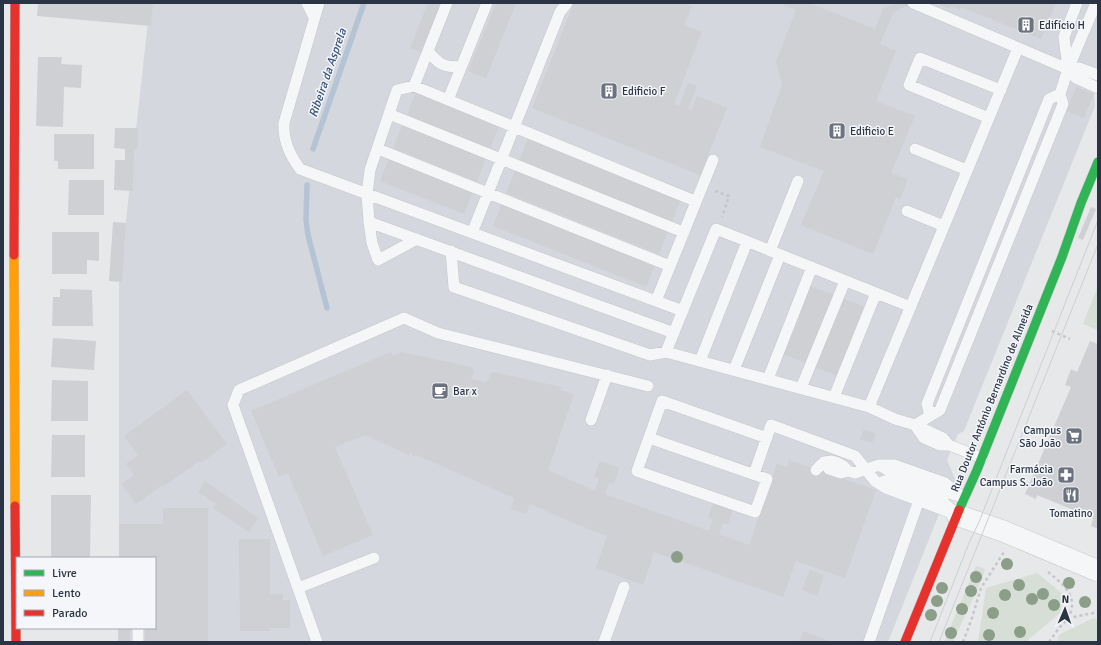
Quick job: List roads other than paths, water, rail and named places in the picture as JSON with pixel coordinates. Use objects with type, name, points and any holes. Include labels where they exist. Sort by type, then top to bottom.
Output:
[{"type":"street","points":[[15,3],[9,151],[9,206],[16,642]]},
{"type":"street","name":"Rua Doutor António Bernardino de Almeida","points":[[905,642],[960,506],[982,458],[1098,162]]},
{"type":"street","points":[[960,506],[1003,531],[1098,571]]},
{"type":"lane","points":[[307,3],[314,18]]},
{"type":"lane","points":[[319,3],[284,123],[283,134],[290,155],[300,169],[683,311]]},
{"type":"lane","points":[[414,86],[447,3]]},
{"type":"lane","points":[[448,100],[487,3]]},
{"type":"lane","points":[[913,3],[1068,69],[1076,78],[1098,88]]},
{"type":"lane","points":[[1068,69],[1064,36],[1077,3]]},
{"type":"lane","points":[[914,424],[940,410],[1063,104],[1060,94],[1068,69],[1096,3]]},
{"type":"lane","points":[[472,233],[502,159],[560,6]]},
{"type":"lane","points":[[869,407],[1018,48]]},
{"type":"lane","points":[[428,51],[436,61],[447,67],[461,67]]},
{"type":"lane","points":[[990,118],[909,86],[917,65],[920,58],[1001,90]]},
{"type":"lane","points":[[1068,69],[1080,68],[1098,75]]},
{"type":"lane","points":[[418,239],[378,260],[372,243],[367,194],[370,170],[397,90],[414,86],[695,201]]},
{"type":"lane","points":[[930,416],[927,404],[1049,99],[1060,94]]},
{"type":"lane","points":[[389,114],[683,232]]},
{"type":"lane","points":[[378,149],[670,266]]},
{"type":"lane","points":[[915,149],[967,170]]},
{"type":"lane","points":[[656,301],[695,201],[713,160]]},
{"type":"lane","points":[[734,370],[775,253],[798,181]]},
{"type":"lane","points":[[907,212],[944,226]]},
{"type":"lane","points":[[369,222],[674,334]]},
{"type":"lane","points":[[666,352],[716,229],[910,307]]},
{"type":"lane","points":[[700,361],[747,242]]},
{"type":"lane","points":[[451,251],[454,287],[650,355],[666,352],[869,407],[895,419],[914,424],[924,438],[940,445],[949,445],[982,458]]},
{"type":"lane","points":[[768,379],[812,267]]},
{"type":"lane","points":[[978,278],[991,284]]},
{"type":"lane","points":[[801,388],[844,281]]},
{"type":"lane","points":[[834,397],[876,293]]},
{"type":"lane","points":[[317,642],[233,405],[239,390],[404,318],[438,333],[648,386]]},
{"type":"lane","points":[[591,420],[608,375]]},
{"type":"lane","points":[[649,438],[767,478],[755,512],[637,471],[662,401],[767,438]]},
{"type":"lane","points":[[754,474],[771,425],[856,456],[875,481],[886,488],[919,500],[960,506]]},
{"type":"lane","points":[[820,466],[841,472],[848,471],[855,473],[879,465],[894,465],[945,483],[960,506]]},
{"type":"lane","points":[[875,481],[889,481],[960,506]]},
{"type":"lane","points":[[869,642],[919,500]]},
{"type":"lane","points":[[298,588],[374,558]]},
{"type":"lane","points":[[604,642],[624,587]]},
{"type":"lane","points":[[138,629],[138,642]]},
{"type":"waterway","name":"Ribeira da Asprela","points":[[313,149],[364,3]]},
{"type":"waterway","name":"Ribeira da Asprela","points":[[307,185],[306,220],[308,235],[327,308]]},
{"type":"tram line","points":[[930,642],[1098,220]]},
{"type":"tram line","points":[[939,642],[1098,244]]},
{"type":"place","name":"Edifício H","points":[[1026,25]]},
{"type":"place","name":"Edificio F","points":[[609,91]]},
{"type":"place","name":"Edificio E","points":[[837,131]]},
{"type":"place","name":"Bar x","points":[[440,391]]},
{"type":"place","name":"Campus São João","points":[[1074,436]]},
{"type":"place","name":"Farmácia Campus S. João","points":[[1066,475]]},
{"type":"place","name":"Tomatino","points":[[1071,495]]}]
